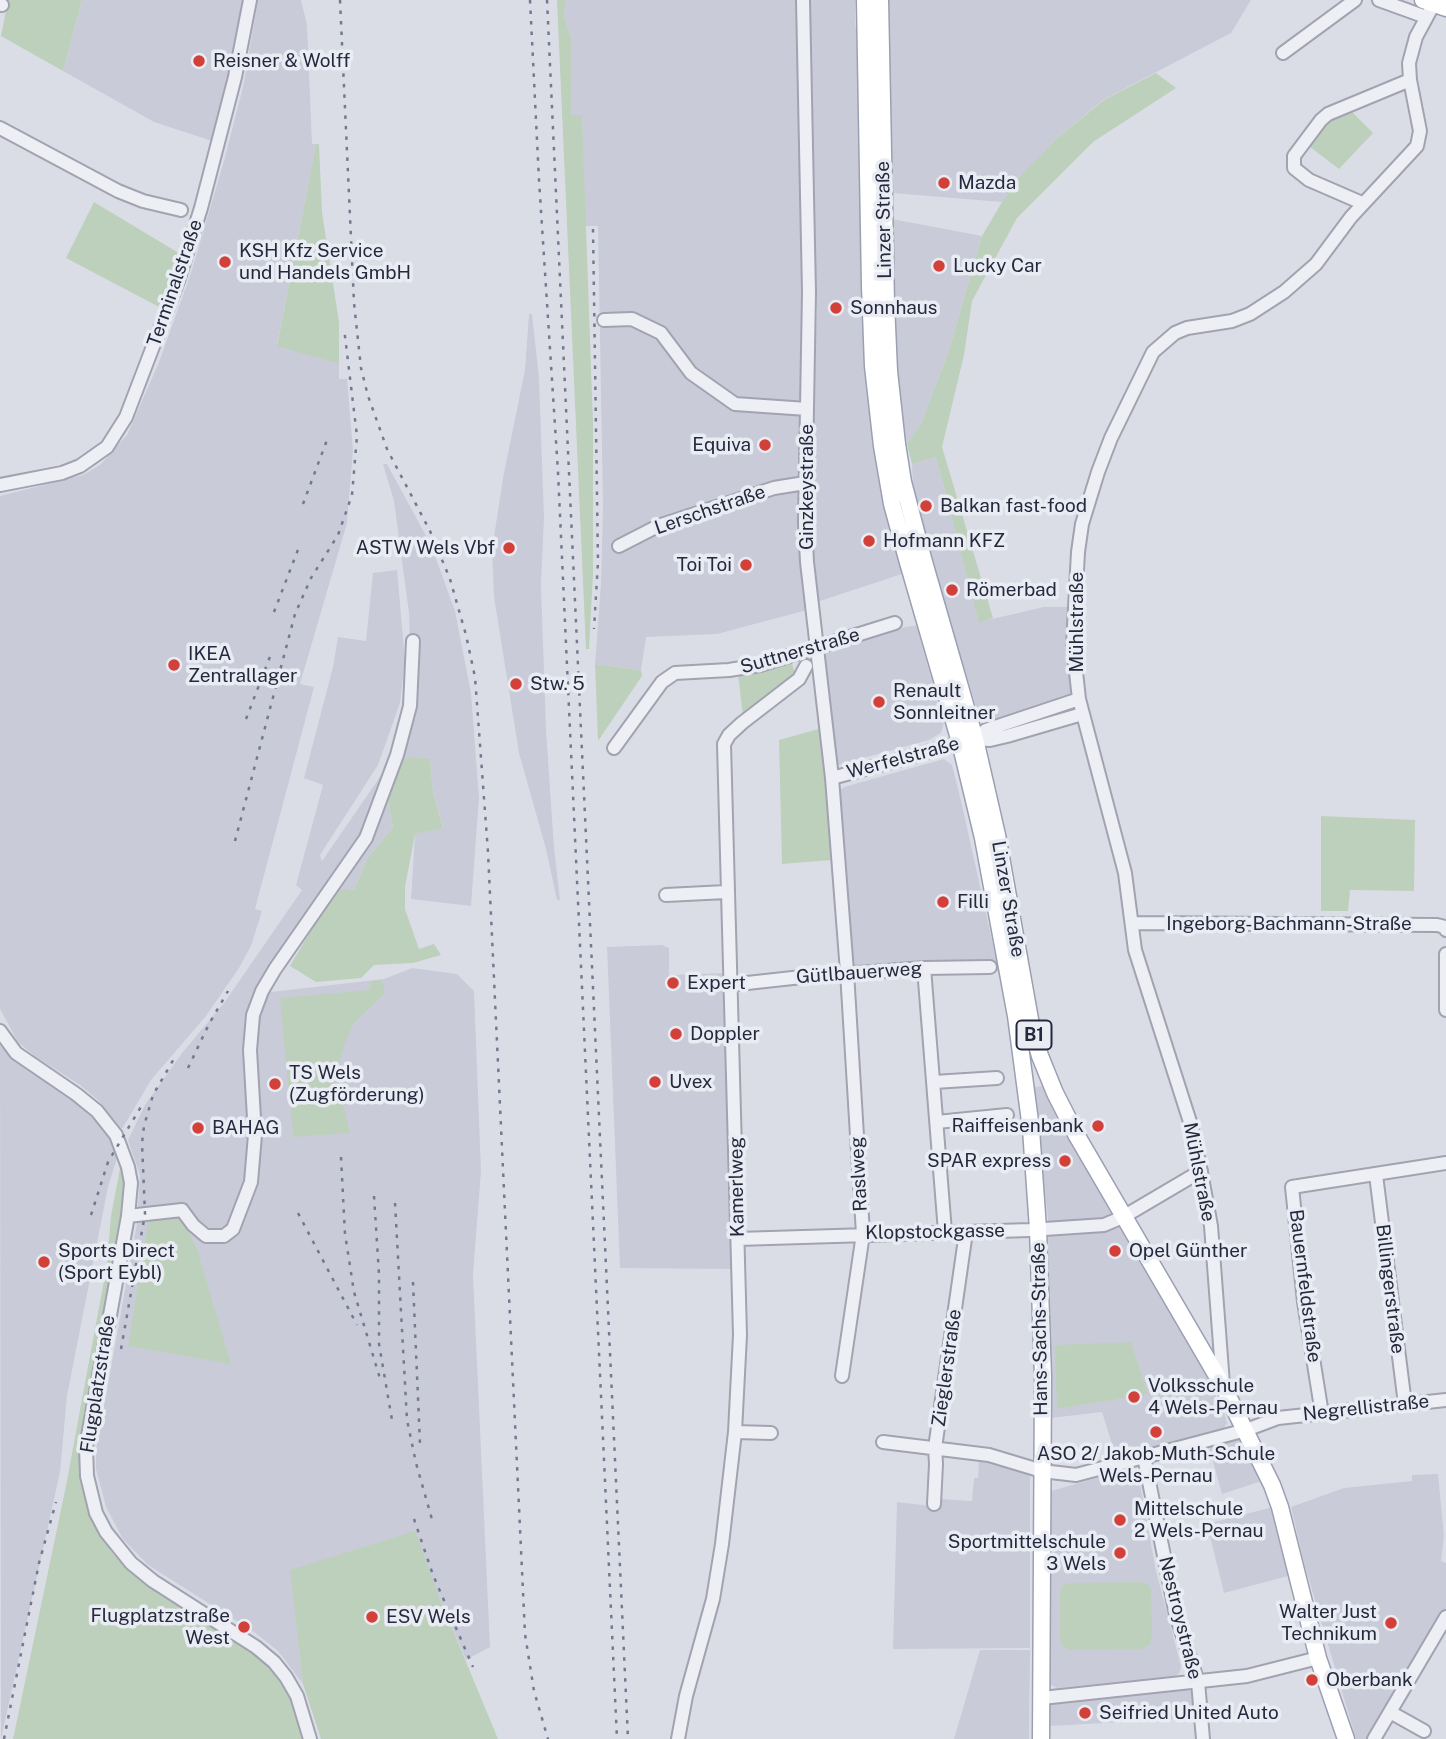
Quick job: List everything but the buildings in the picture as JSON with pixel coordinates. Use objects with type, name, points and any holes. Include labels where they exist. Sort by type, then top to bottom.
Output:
[{"type":"main road","name":"Linzer Straße","points":[[865,0],[870,286],[876,406],[892,503],[995,828],[1031,1024],[1055,1093],[1123,1217],[1224,1388],[1280,1507],[1318,1658],[1346,1739]]},
{"type":"main road","name":"Linzer Straße","points":[[880,0],[886,303],[895,432],[903,482],[967,741],[1027,1087]]},
{"type":"main road","name":"Hans-Sachs-Straße","points":[[1027,1087],[1038,1229],[1043,1377],[1041,1739]]},
{"type":"street","name":"Terminalstraße","points":[[0,485],[62,473],[80,466],[107,447],[126,417],[178,281],[201,208],[235,76],[250,0]]},
{"type":"street","name":"Ginzkeystraße","points":[[803,0],[809,292],[805,482],[807,562],[832,778],[847,972]]},
{"type":"street","points":[[1283,53],[1355,0]]},
{"type":"street","points":[[1379,0],[1433,6]]},
{"type":"street","name":"Mühlstraße","points":[[1224,1388],[1211,1226],[1201,1171],[1191,1125],[1135,950],[1125,873],[1079,699],[1073,617],[1082,524],[1111,438],[1153,352],[1175,333],[1187,328],[1231,321],[1268,304],[1316,264],[1362,204],[1408,157],[1420,139],[1410,80],[1411,51],[1433,6]]},
{"type":"street","points":[[1362,204],[1309,180],[1294,168],[1294,156],[1328,114],[1410,80]]},
{"type":"street","points":[[0,128],[118,191],[143,201],[181,210]]},
{"type":"street","points":[[604,320],[632,319],[661,333],[691,373],[735,404],[807,409]]},
{"type":"street","name":"Lerschstraße","points":[[619,546],[658,526],[774,488],[805,482]]},
{"type":"street","name":"Suttnerstraße","points":[[614,748],[662,682],[675,673],[741,669],[760,665],[895,623]]},
{"type":"street","points":[[128,1216],[182,1210],[206,1237],[224,1236],[233,1228],[251,1182],[255,1135],[250,1050],[253,1015],[262,991],[275,969],[366,838],[397,755],[410,706],[413,641]]},
{"type":"street","name":"Kamerlweg","points":[[678,1739],[686,1696],[713,1600],[735,1432],[740,1335],[724,744],[729,735],[799,679],[806,666]]},
{"type":"street","name":"Werfelstraße","points":[[967,741],[986,730],[1079,699]]},
{"type":"street","name":"Werfelstraße","points":[[832,778],[967,741],[990,740],[1082,714]]},
{"type":"street","points":[[666,895],[726,892]]},
{"type":"street","name":"Ingeborg-Bachmann-Straße","points":[[1133,923],[1437,925],[1445,929]]},
{"type":"street","points":[[1446,954],[1446,1010]]},
{"type":"street","name":"Gütlbauerweg","points":[[729,985],[847,972],[990,967]]},
{"type":"street","points":[[924,968],[945,1232]]},
{"type":"street","name":"Raslweg","points":[[842,1376],[863,1234],[847,972]]},
{"type":"street","name":"Flugplatzstraße","points":[[0,1031],[16,1054],[76,1094],[105,1120],[122,1147],[128,1167],[131,1183],[128,1216],[86,1447],[87,1476],[96,1513],[106,1532],[131,1563],[153,1581],[256,1647],[274,1662],[296,1696],[310,1739]]},
{"type":"street","points":[[933,1082],[998,1078]]},
{"type":"street","points":[[937,1122],[1007,1115]]},
{"type":"street","name":"Bauernfeldstraße","points":[[1322,1413],[1304,1302],[1292,1187],[1446,1163]]},
{"type":"street","name":"Klopstockgasse","points":[[738,1239],[1104,1225],[1123,1217],[1201,1171]]},
{"type":"street","name":"Billingerstraße","points":[[1376,1175],[1405,1404]]},
{"type":"street","name":"Zieglerstraße","points":[[934,1504],[935,1448],[966,1232]]},
{"type":"street","name":"Negrellistraße","points":[[883,1442],[989,1455],[1042,1471],[1076,1475],[1246,1430],[1278,1418],[1446,1400]]},
{"type":"street","points":[[735,1432],[771,1433]]},
{"type":"street","name":"Nestroystraße","points":[[1144,1457],[1176,1615],[1198,1682],[1203,1739]]},
{"type":"street","points":[[1374,1739],[1446,1618]]},
{"type":"street","points":[[1042,1698],[1247,1676],[1318,1658]]},
{"type":"street","points":[[1390,1712],[1424,1731]]},
{"type":"shaded area","points":[[82,0],[244,0],[215,142],[154,122],[63,71]]},
{"type":"shaded area","points":[[258,0],[301,0],[307,25],[312,144],[316,144],[277,345],[339,364],[339,379],[347,379],[353,450],[347,523],[300,684],[314,687],[255,909],[262,911],[251,946],[206,1016],[151,1080],[122,1129],[98,1100],[18,1042],[0,1009],[0,496],[83,475],[100,465],[127,435],[159,362],[191,273],[243,87]]},
{"type":"shaded area","points":[[566,0],[797,0],[804,304],[798,512],[807,610],[717,634],[646,637],[641,670],[595,664],[603,506],[598,226],[585,226],[582,116],[571,115],[571,37],[564,15]]},
{"type":"shaded area","points":[[808,0],[855,0],[860,57],[866,344],[905,573],[817,602],[809,514],[817,312]]},
{"type":"shaded area","points":[[889,0],[1251,0],[1231,33],[1103,100],[1056,139],[1018,178],[1002,202],[892,193]]},
{"type":"shaded area","points":[[892,219],[982,236],[948,353],[921,424],[907,444],[901,418],[896,354]]},
{"type":"shaded area","points":[[529,314],[532,314],[539,378],[544,517],[541,585],[546,730],[560,900],[557,900],[546,849],[519,753],[494,597],[492,550],[503,478],[525,370]]},
{"type":"shaded area","points":[[936,457],[979,622],[1044,607],[1068,607],[1069,657],[1074,695],[994,720],[979,715],[928,553],[913,489],[912,464]]},
{"type":"shaded area","points":[[383,464],[387,464],[431,545],[455,611],[471,693],[479,798],[471,906],[411,899],[415,834],[443,827],[433,792],[430,759],[386,791],[393,827],[367,859],[354,890],[335,888],[262,993],[384,979],[412,968],[457,974],[474,991],[481,1171],[473,1275],[490,1647],[466,1660],[438,1594],[291,1570],[303,1684],[278,1651],[254,1632],[148,1565],[123,1539],[106,1507],[96,1469],[96,1450],[137,1224],[140,1175],[128,1140],[145,1105],[182,1053],[224,1003],[302,890],[296,885],[323,785],[304,778],[333,667],[338,637],[366,641],[373,573],[397,570],[405,660],[400,703],[378,765],[320,855],[322,861],[384,771],[403,719],[411,677],[409,613],[394,501]]},
{"type":"shaded area","points":[[918,625],[944,722],[941,733],[929,740],[838,765],[824,650],[882,631]]},
{"type":"shaded area","points":[[944,759],[952,765],[999,972],[988,970],[850,977],[838,792],[844,787]]},
{"type":"shaded area","points":[[662,945],[669,948],[669,975],[725,973],[735,1269],[620,1268],[607,947]]},
{"type":"shaded area","points":[[0,1042],[23,1064],[73,1097],[104,1124],[118,1155],[108,1187],[67,1396],[60,1472],[1,1739]]},
{"type":"shaded area","points":[[1045,1086],[1079,1156],[1175,1318],[1210,1383],[1225,1415],[1227,1423],[1223,1430],[1116,1457],[1102,1412],[1051,1418],[1048,1219],[1033,1087]]},
{"type":"shaded area","points":[[1238,1438],[1262,1481],[1222,1494],[1209,1447]]},
{"type":"shaded area","points":[[979,1459],[1025,1471],[1030,1477],[1030,1648],[893,1649],[897,1502],[931,1506],[940,1499],[972,1501],[974,1478],[978,1478]]},
{"type":"shaded area","points":[[1132,1468],[1138,1473],[1156,1571],[1181,1666],[1180,1672],[1176,1676],[1057,1688],[1050,1684],[1051,1491]]},
{"type":"shaded area","points":[[1438,1474],[1444,1536],[1441,1561],[1446,1563],[1446,1609],[1369,1739],[1356,1739],[1304,1563],[1291,1507],[1344,1488],[1412,1481],[1412,1475]]},
{"type":"shaded area","points":[[1273,1507],[1288,1576],[1224,1593],[1207,1524]]},
{"type":"shaded area","points":[[980,1650],[1030,1650],[1029,1739],[954,1739]]},
{"type":"shaded area","points":[[1189,1690],[1195,1694],[1197,1718],[1049,1726],[1049,1699]]},
{"type":"green space","points":[[8,0],[82,0],[63,71],[1,36]]},
{"type":"green space","points":[[557,0],[566,0],[564,15],[571,37],[571,115],[582,115],[593,423],[593,574],[589,649],[586,649]]},
{"type":"green space","points":[[1156,73],[1176,88],[1093,142],[1017,218],[972,301],[964,355],[942,447],[993,618],[979,623],[936,457],[912,464],[907,444],[921,424],[948,353],[982,236],[1018,178],[1056,139],[1104,100]]},
{"type":"green space","points":[[1345,105],[1373,133],[1339,169],[1306,144],[1322,121]]},
{"type":"green space","points":[[316,144],[319,144],[322,212],[339,322],[339,364],[277,346]]},
{"type":"green space","points":[[94,202],[182,255],[163,309],[66,258]]},
{"type":"green space","points":[[791,660],[796,677],[743,717],[738,674]]},
{"type":"green space","points":[[595,664],[641,670],[642,676],[598,741]]},
{"type":"green space","points":[[822,728],[832,860],[782,864],[779,740]]},
{"type":"green space","points":[[409,757],[430,759],[433,792],[443,828],[415,834],[405,887],[405,909],[419,949],[434,944],[441,955],[413,963],[374,965],[361,978],[316,982],[290,966],[336,888],[354,890],[367,859],[393,827],[386,791],[398,764]]},
{"type":"green space","points":[[1321,816],[1415,820],[1414,891],[1350,890],[1348,911],[1321,911]]},
{"type":"green space","points":[[382,980],[385,993],[354,1023],[336,1076],[350,1133],[293,1137],[280,998],[370,990],[370,982]]},
{"type":"green space","points":[[121,1163],[126,1203],[84,1422],[80,1460],[83,1487],[90,1512],[113,1554],[130,1571],[268,1663],[290,1697],[303,1739],[13,1739],[66,1486],[107,1264],[111,1216]]},
{"type":"green space","points":[[180,1215],[197,1249],[231,1364],[128,1346],[149,1217]]},
{"type":"green space","points":[[1131,1342],[1148,1394],[1057,1409],[1055,1345]]},
{"type":"green space","name":"ESV Wels","points":[[415,1531],[498,1739],[321,1739],[303,1684],[290,1570]]},
{"type":"green space","points":[[1069,1583],[1146,1583],[1151,1588],[1150,1645],[1140,1649],[1070,1650],[1063,1646],[1060,1640],[1062,1586]]},
{"type":"railway","points":[[340,0],[354,303],[361,368],[387,449],[430,531],[450,579],[475,677],[488,852],[525,1634],[534,1691],[548,1739]]},
{"type":"railway","points":[[530,0],[558,472],[617,1739]]},
{"type":"railway","points":[[547,0],[628,1739]]},
{"type":"railway","points":[[593,229],[598,562],[594,629]]},
{"type":"railway","points":[[235,841],[295,614],[311,578],[338,535],[352,495],[357,436],[344,328]]},
{"type":"railway","points":[[303,504],[327,440]]},
{"type":"railway","points":[[274,612],[299,547]]},
{"type":"railway","points":[[246,719],[271,654]]},
{"type":"railway","points":[[188,1068],[228,991]]},
{"type":"railway","points":[[121,1349],[145,1214],[142,1143],[144,1126],[153,1095],[175,1057]]},
{"type":"railway","points":[[91,1215],[108,1162],[142,1105]]},
{"type":"railway","points":[[341,1157],[345,1234],[354,1292],[381,1382]]},
{"type":"railway","points":[[374,1196],[379,1274],[379,1344],[392,1420]]},
{"type":"railway","points":[[395,1203],[407,1420],[433,1523]]},
{"type":"railway","points":[[298,1213],[357,1325]]},
{"type":"railway","points":[[413,1282],[420,1444]]},
{"type":"railway","points":[[4,1739],[39,1563],[56,1502]]},
{"type":"railway","points":[[414,1519],[433,1575],[473,1667]]},
{"type":"place","name":"Reisner & Wolff","points":[[199,61]]},
{"type":"place","name":"Mazda","points":[[944,183]]},
{"type":"place","name":"KSH Kfz Service und Handels GmbH","points":[[225,262]]},
{"type":"place","name":"Lucky Car","points":[[939,266]]},
{"type":"place","name":"Sonnhaus","points":[[836,308]]},
{"type":"place","name":"Equiva","points":[[765,445]]},
{"type":"place","name":"Balkan fast-food","points":[[926,506]]},
{"type":"place","name":"Hofmann KFZ","points":[[869,541]]},
{"type":"place","name":"ASTW Wels Vbf","points":[[509,548]]},
{"type":"place","name":"Toi Toi","points":[[746,565]]},
{"type":"place","name":"Römerbad","points":[[952,590]]},
{"type":"place","name":"IKEA Zentrallager","points":[[174,665]]},
{"type":"place","name":"Stw. 5","points":[[516,684]]},
{"type":"place","name":"Renault Sonnleitner","points":[[879,702]]},
{"type":"place","name":"Filli","points":[[943,902]]},
{"type":"place","name":"Expert","points":[[673,983]]},
{"type":"place","name":"Doppler","points":[[676,1034]]},
{"type":"place","name":"Uvex","points":[[655,1082]]},
{"type":"place","name":"TS Wels (Zugförderung)","points":[[275,1084]]},
{"type":"place","name":"Raiffeisenbank","points":[[1098,1126]]},
{"type":"place","name":"BAHAG","points":[[198,1128]]},
{"type":"place","name":"SPAR express","points":[[1065,1161]]},
{"type":"place","name":"Opel Günther","points":[[1115,1251]]},
{"type":"place","name":"Sports Direct (Sport Eybl)","points":[[44,1262]]},
{"type":"place","name":"Volksschule 4 Wels-Pernau","points":[[1134,1397]]},
{"type":"place","name":"ASO 2/ Jakob-Muth-Schule Wels-Pernau","points":[[1156,1432]]},
{"type":"place","name":"Mittelschule 2 Wels-Pernau","points":[[1120,1520]]},
{"type":"place","name":"Sportmittelschule 3 Wels","points":[[1120,1553]]},
{"type":"place","name":"ESV Wels","points":[[372,1617]]},
{"type":"place","name":"Walter Just Technikum","points":[[1391,1623]]},
{"type":"place","name":"Flugplatzstraße West","points":[[244,1627]]},
{"type":"place","name":"Oberbank","points":[[1312,1680]]},
{"type":"place","name":"Seifried United Auto","points":[[1085,1713]]}]
